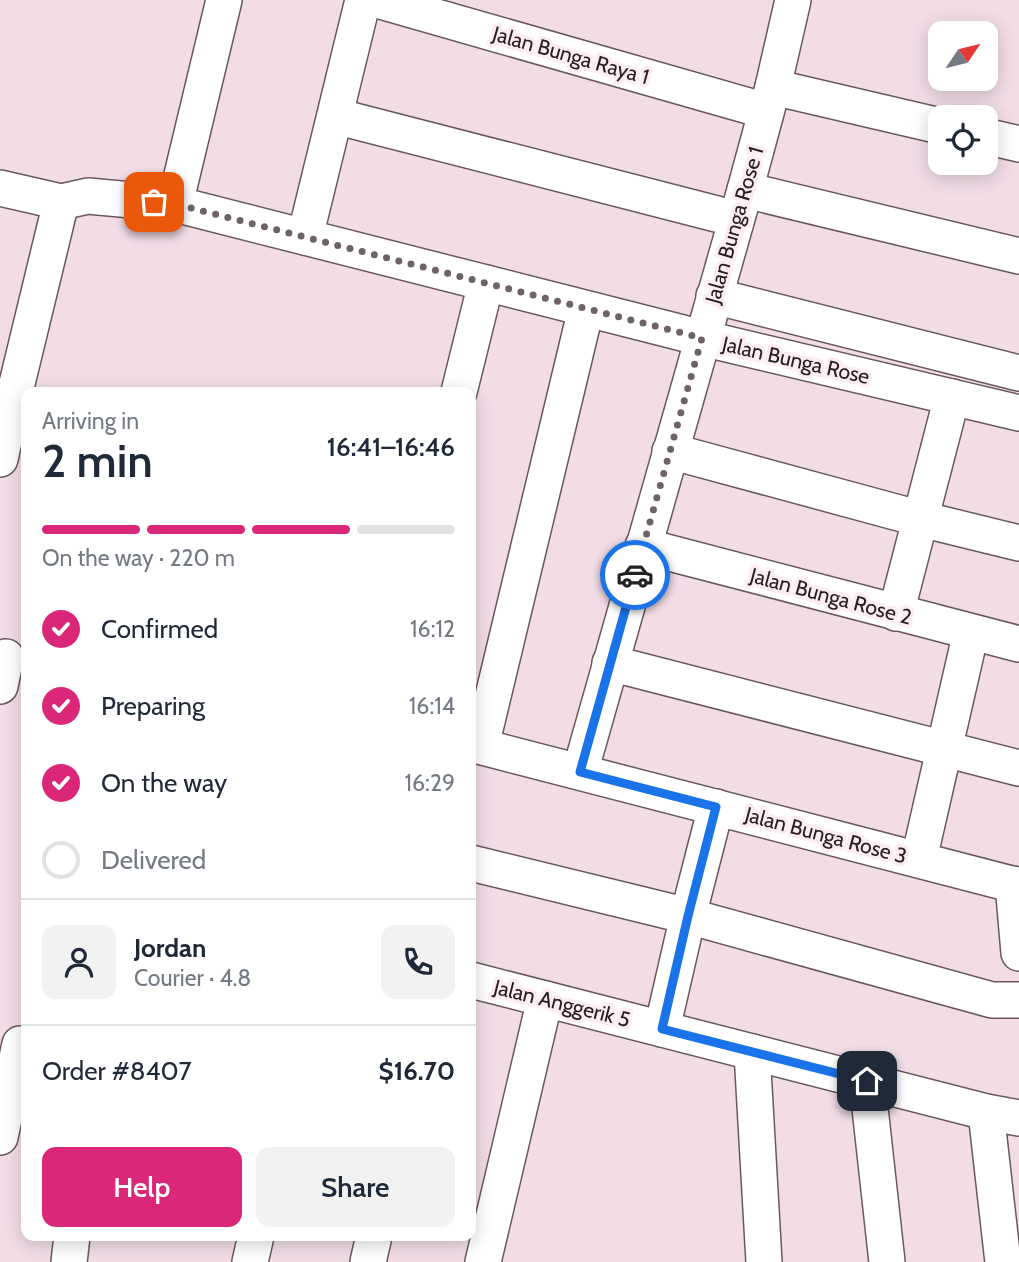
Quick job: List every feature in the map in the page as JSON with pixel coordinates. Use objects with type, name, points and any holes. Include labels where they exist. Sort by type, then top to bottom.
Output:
[{"type":"street","points":[[175,204],[224,0]]},
{"type":"street","points":[[305,237],[363,0]]},
{"type":"street","name":"Jalan Bunga Raya 1","points":[[377,0],[769,99],[928,124]]},
{"type":"street","name":"Jalan Bunga Rose 1","points":[[580,772],[769,99],[787,1]]},
{"type":"street","points":[[335,116],[740,204],[1019,256]]},
{"type":"street","points":[[998,139],[1019,144]]},
{"type":"street","name":"Jalan Bunga Rose","points":[[0,188],[61,202],[88,196],[175,204],[702,338],[1019,413]]},
{"type":"street","points":[[22,387],[61,202]]},
{"type":"street","points":[[460,387],[486,283]]},
{"type":"street","points":[[714,296],[1019,373]]},
{"type":"street","points":[[476,745],[586,309]]},
{"type":"street","points":[[0,459],[20,397]]},
{"type":"street","points":[[896,613],[952,397]]},
{"type":"street","points":[[670,451],[920,519],[1019,542]]},
{"type":"street","name":"Jalan Bunga Rose 2","points":[[643,546],[1019,644]]},
{"type":"street","points":[[919,859],[971,632]]},
{"type":"street","points":[[610,663],[1019,768]]},
{"type":"street","name":"Jalan Bunga Rose 3","points":[[476,745],[1016,885]]},
{"type":"street","points":[[662,1029],[716,807]]},
{"type":"street","points":[[476,864],[688,916],[992,1000],[1019,1000]]},
{"type":"street","points":[[1016,885],[1019,953]]},
{"type":"street","name":"Jalan Anggerik 5","points":[[476,981],[1003,1115]]},
{"type":"street","points":[[483,1262],[545,999]]},
{"type":"street","points":[[0,1137],[15,1043]]},
{"type":"street","points":[[752,1052],[764,1262]]},
{"type":"street","points":[[867,1081],[887,1262]]},
{"type":"street","points":[[1003,1115],[1003,1262]]},
{"type":"street","points":[[68,1262],[71,1241]]},
{"type":"street","points":[[250,1262],[255,1241]]},
{"type":"street","points":[[368,1262],[373,1241]]},
{"type":"way so far","points":[[154,202],[175,204],[702,338],[635,575]]},
{"type":"route","points":[[635,575],[580,772],[716,807],[662,1029],[867,1081]]}]
